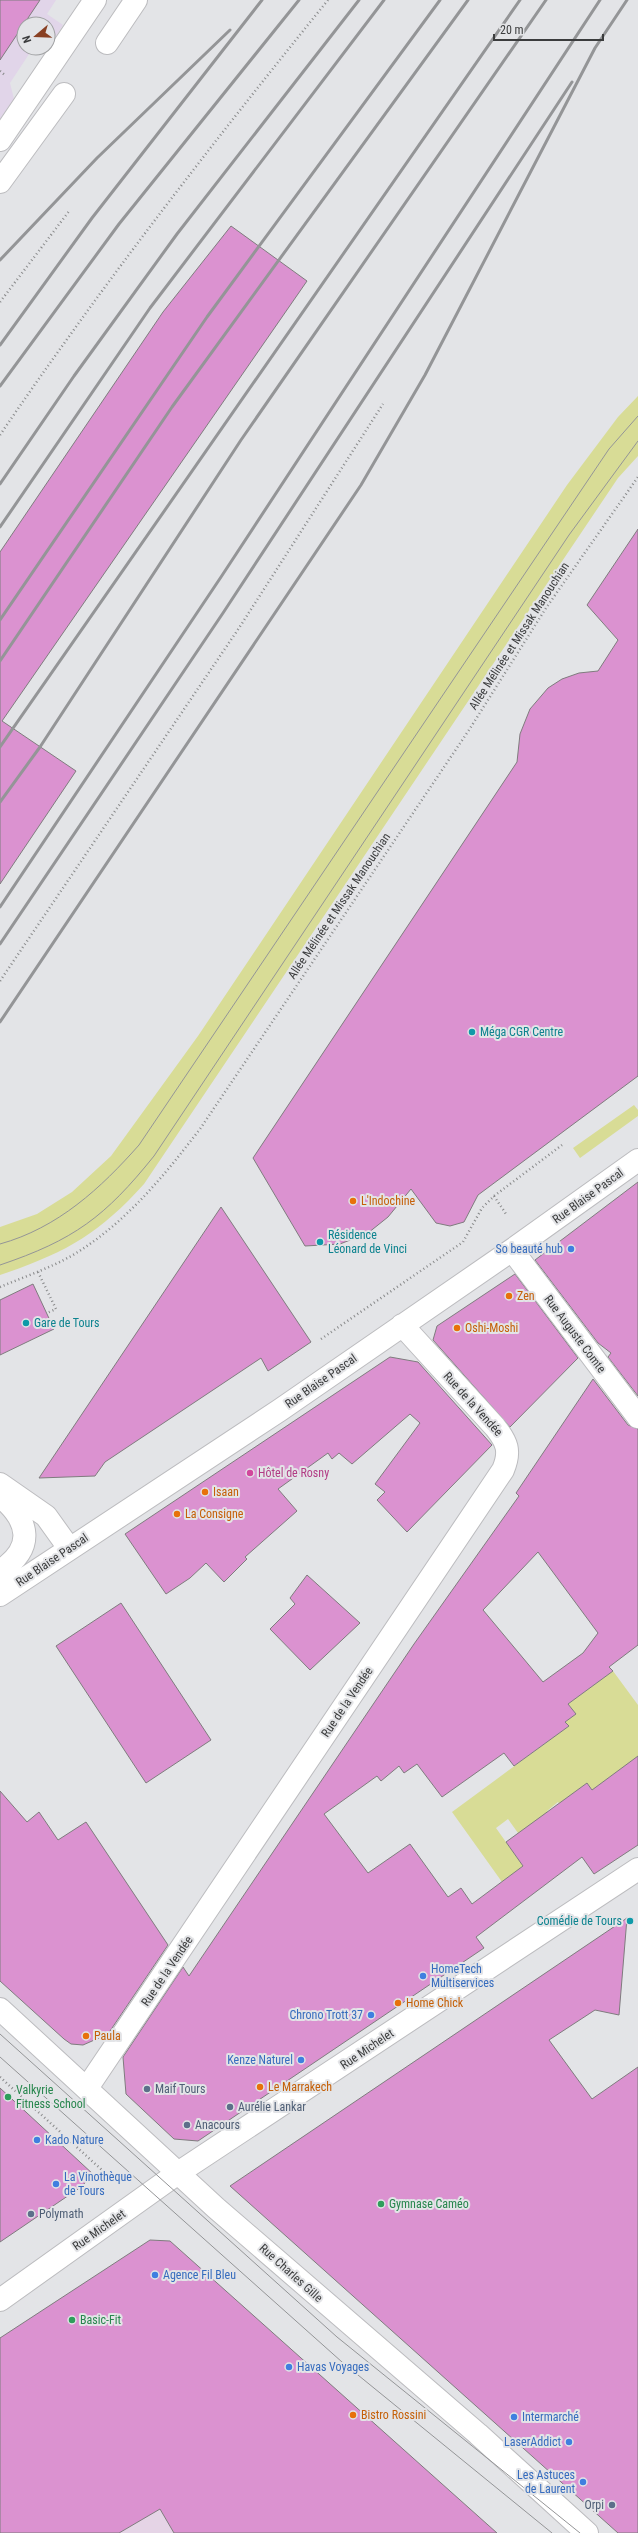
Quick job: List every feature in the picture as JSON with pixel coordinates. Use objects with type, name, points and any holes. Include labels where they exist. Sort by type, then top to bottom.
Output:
[{"type":"street","points":[[0,140],[96,0]]},
{"type":"street","points":[[107,43],[136,0]]},
{"type":"street","points":[[0,182],[64,94]]},
{"type":"street","name":"Rue Blaise Pascal","points":[[0,1595],[280,1410],[512,1250],[638,1160]]},
{"type":"street","name":"Rue Auguste Comte","points":[[512,1250],[638,1418]]},
{"type":"street","name":"Rue de la Vendée","points":[[87,2088],[503,1470],[509,1457],[507,1443],[495,1426],[402,1326]]},
{"type":"street","points":[[0,1484],[46,1516],[69,1548]]},
{"type":"street","points":[[0,1496],[14,1507],[25,1532],[24,1546],[14,1562],[0,1571]]},
{"type":"street","name":"Rue Michelet","points":[[0,2300],[178,2174],[638,1869]]},
{"type":"street","name":"Rue Charles Gille","points":[[0,2009],[87,2088],[178,2174],[333,2311],[478,2434],[587,2533]]},
{"type":"path","points":[[0,435],[41,374],[226,128],[328,0]]},
{"type":"path","points":[[0,302],[70,210]]},
{"type":"path","points":[[0,981],[239,628],[383,404]]},
{"type":"path","name":"Allée Mélinée et Missak Manouchian","points":[[0,1287],[38,1272],[72,1255],[117,1224],[156,1185],[200,1129],[469,730],[546,608],[638,477]]},
{"type":"path","points":[[321,1339],[463,1242],[482,1208],[494,1196],[562,1145]]},
{"type":"path","points":[[494,1196],[506,1214]]},
{"type":"path","points":[[38,1272],[56,1309],[47,1313]]},
{"type":"path","points":[[0,2077],[138,2202]]},
{"type":"shaded area","points":[[0,0],[56,0],[47,14],[50,16],[16,16],[16,56],[28,56],[10,83],[14,99],[0,119]]},
{"type":"shaded area","points":[[56,20],[63,25],[56,36]]},
{"type":"shaded area","points":[[146,2483],[174,2533],[73,2533]]},
{"type":"green space","points":[[638,396],[638,456],[618,478],[144,1184],[111,1217],[79,1240],[43,1259],[0,1275],[0,1227],[37,1214],[72,1192],[111,1156],[198,1036],[567,485],[618,417]]},
{"type":"green space","points":[[634,1105],[638,1110],[638,1116],[580,1158],[573,1148]]},
{"type":"green space","points":[[613,1671],[638,1705],[638,1763],[635,1759],[608,1778],[597,1796],[587,1783],[576,1792],[575,1823],[558,1802],[547,1811],[560,1829],[523,1840],[508,1819],[496,1828],[523,1866],[502,1882],[452,1812],[569,1726],[565,1722],[576,1714],[568,1704]]},
{"type":"building","points":[[0,0],[40,0],[29,16],[16,16],[16,36],[0,60]]},
{"type":"building","points":[[231,226],[307,281],[2,721],[76,771],[0,884],[0,552],[163,312]]},
{"type":"building","points":[[638,529],[638,1076],[478,1195],[464,1222],[450,1226],[436,1223],[411,1189],[388,1217],[368,1233],[340,1244],[305,1246],[253,1158],[517,762],[520,734],[530,709],[548,688],[562,679],[579,673],[598,671],[618,640],[587,605]]},
{"type":"building","points":[[638,1182],[638,1396],[608,1357],[611,1353],[598,1343],[535,1260]]},
{"type":"building","points":[[221,1207],[311,1342],[268,1371],[261,1358],[105,1462],[95,1476],[39,1478]]},
{"type":"building","points":[[515,1274],[578,1358],[510,1427],[433,1340],[437,1326]]},
{"type":"building","name":"Gare de Tours","points":[[33,1284],[54,1329],[0,1355],[0,1300]]},
{"type":"building","points":[[390,1357],[418,1362],[492,1445],[407,1532],[377,1500],[385,1492],[375,1484],[420,1423],[410,1414],[352,1464],[339,1453],[332,1459],[328,1453],[278,1489],[297,1511],[245,1557],[247,1559],[224,1582],[206,1563],[190,1578],[166,1594],[125,1534]]},
{"type":"building","points":[[593,1379],[628,1425],[638,1429],[638,1645],[609,1667],[613,1671],[568,1704],[576,1714],[565,1722],[569,1726],[514,1766],[504,1753],[442,1797],[417,1764],[404,1773],[399,1766],[381,1781],[377,1776],[324,1814],[368,1873],[410,1844],[448,1897],[461,1888],[472,1904],[523,1866],[506,1842],[587,1783],[592,1790],[638,1756],[638,1845],[594,1874],[582,1857],[476,1937],[484,1948],[198,2141],[174,2139],[126,2094],[123,2057],[183,1967],[189,1976],[414,1644],[519,1496],[516,1493]],"holes":[[[538,1552],[598,1633],[583,1653],[543,1682],[483,1610]]]},
{"type":"building","points":[[307,1575],[360,1623],[310,1670],[270,1629],[295,1604],[290,1598]]},
{"type":"building","points":[[121,1603],[211,1740],[146,1783],[56,1646]]},
{"type":"building","points":[[0,1791],[27,1822],[39,1812],[58,1840],[86,1822],[168,1945],[108,2034],[83,2045],[71,2044],[64,2039],[0,1981]]},
{"type":"building","points":[[627,1918],[619,2015],[595,2010],[549,2040],[592,2099],[638,2067],[638,2533],[618,2533],[230,2186]]},
{"type":"building","points":[[0,2088],[94,2175],[78,2189],[0,2242]]},
{"type":"building","points":[[150,2240],[170,2241],[497,2533],[174,2533],[160,2509],[119,2533],[0,2533],[0,2338]]},
{"type":"tram line","points":[[0,1244],[41,1228],[77,1205],[94,1191],[139,1145],[609,449],[638,416]]},
{"type":"tram line","points":[[0,1265],[26,1256],[48,1246],[68,1236],[86,1224],[120,1195],[154,1156],[569,535],[638,441]]},
{"type":"tram line","points":[[0,2034],[337,2337],[580,2533]]},
{"type":"tram line","points":[[0,2057],[342,2362],[552,2533]]},
{"type":"railway","points":[[0,345],[92,218],[262,0]]},
{"type":"railway","points":[[0,386],[119,224],[299,0]]},
{"type":"railway","points":[[0,484],[74,376],[177,234],[359,0]]},
{"type":"railway","points":[[0,527],[150,308],[384,0]]},
{"type":"railway","points":[[0,620],[207,317],[440,0]]},
{"type":"railway","points":[[0,661],[172,407],[468,0]]},
{"type":"railway","points":[[0,747],[520,0]]},
{"type":"railway","points":[[0,802],[40,747],[241,440],[546,0]]},
{"type":"railway","points":[[0,907],[221,577],[600,0]]},
{"type":"railway","points":[[0,1022],[361,485],[425,375],[595,48],[627,0]]},
{"type":"railway","points":[[0,260],[97,158],[230,30]]},
{"type":"railway","points":[[0,944],[223,613],[572,82]]},
{"type":"place","name":"Méga CGR Centre","points":[[472,1032]]},
{"type":"place","name":"L'Indochine","points":[[353,1201]]},
{"type":"place","name":"Résidence Léonard de Vinci","points":[[320,1242]]},
{"type":"place","name":"So beauté hub","points":[[571,1249]]},
{"type":"place","name":"Zen","points":[[509,1296]]},
{"type":"place","name":"Gare de Tours","points":[[26,1323]]},
{"type":"place","name":"Oshi-Moshi","points":[[457,1328]]},
{"type":"place","name":"Hôtel de Rosny","points":[[250,1473]]},
{"type":"place","name":"Isaan","points":[[205,1492]]},
{"type":"place","name":"La Consigne","points":[[177,1514]]},
{"type":"place","name":"Comédie de Tours","points":[[630,1921]]},
{"type":"place","name":"HomeTech Multiservices","points":[[423,1976]]},
{"type":"place","name":"Home Chick","points":[[398,2003]]},
{"type":"place","name":"Chrono Trott 37","points":[[371,2015]]},
{"type":"place","name":"Paula","points":[[86,2036]]},
{"type":"place","name":"Kenze Naturel","points":[[301,2060]]},
{"type":"place","name":"Le Marrakech","points":[[260,2087]]},
{"type":"place","name":"Maif Tours","points":[[147,2089]]},
{"type":"place","name":"Valkyrie Fitness School","points":[[8,2097]]},
{"type":"place","name":"Aurélie Lankar","points":[[230,2107]]},
{"type":"place","name":"Anacours","points":[[187,2125]]},
{"type":"place","name":"Kado Nature","points":[[37,2140]]},
{"type":"place","name":"La Vinothèque de Tours","points":[[56,2184]]},
{"type":"place","name":"Gymnase Caméo","points":[[381,2204]]},
{"type":"place","name":"Polymath","points":[[31,2214]]},
{"type":"place","name":"Agence Fil Bleu","points":[[155,2275]]},
{"type":"place","name":"Basic-Fit","points":[[72,2320]]},
{"type":"place","name":"Havas Voyages","points":[[289,2367]]},
{"type":"place","name":"Bistro Rossini","points":[[353,2415]]},
{"type":"place","name":"Intermarché","points":[[514,2417]]},
{"type":"place","name":"LaserAddict","points":[[569,2442]]},
{"type":"place","name":"Les Astuces de Laurent","points":[[583,2482]]},
{"type":"place","name":"Orpi","points":[[612,2505]]}]
